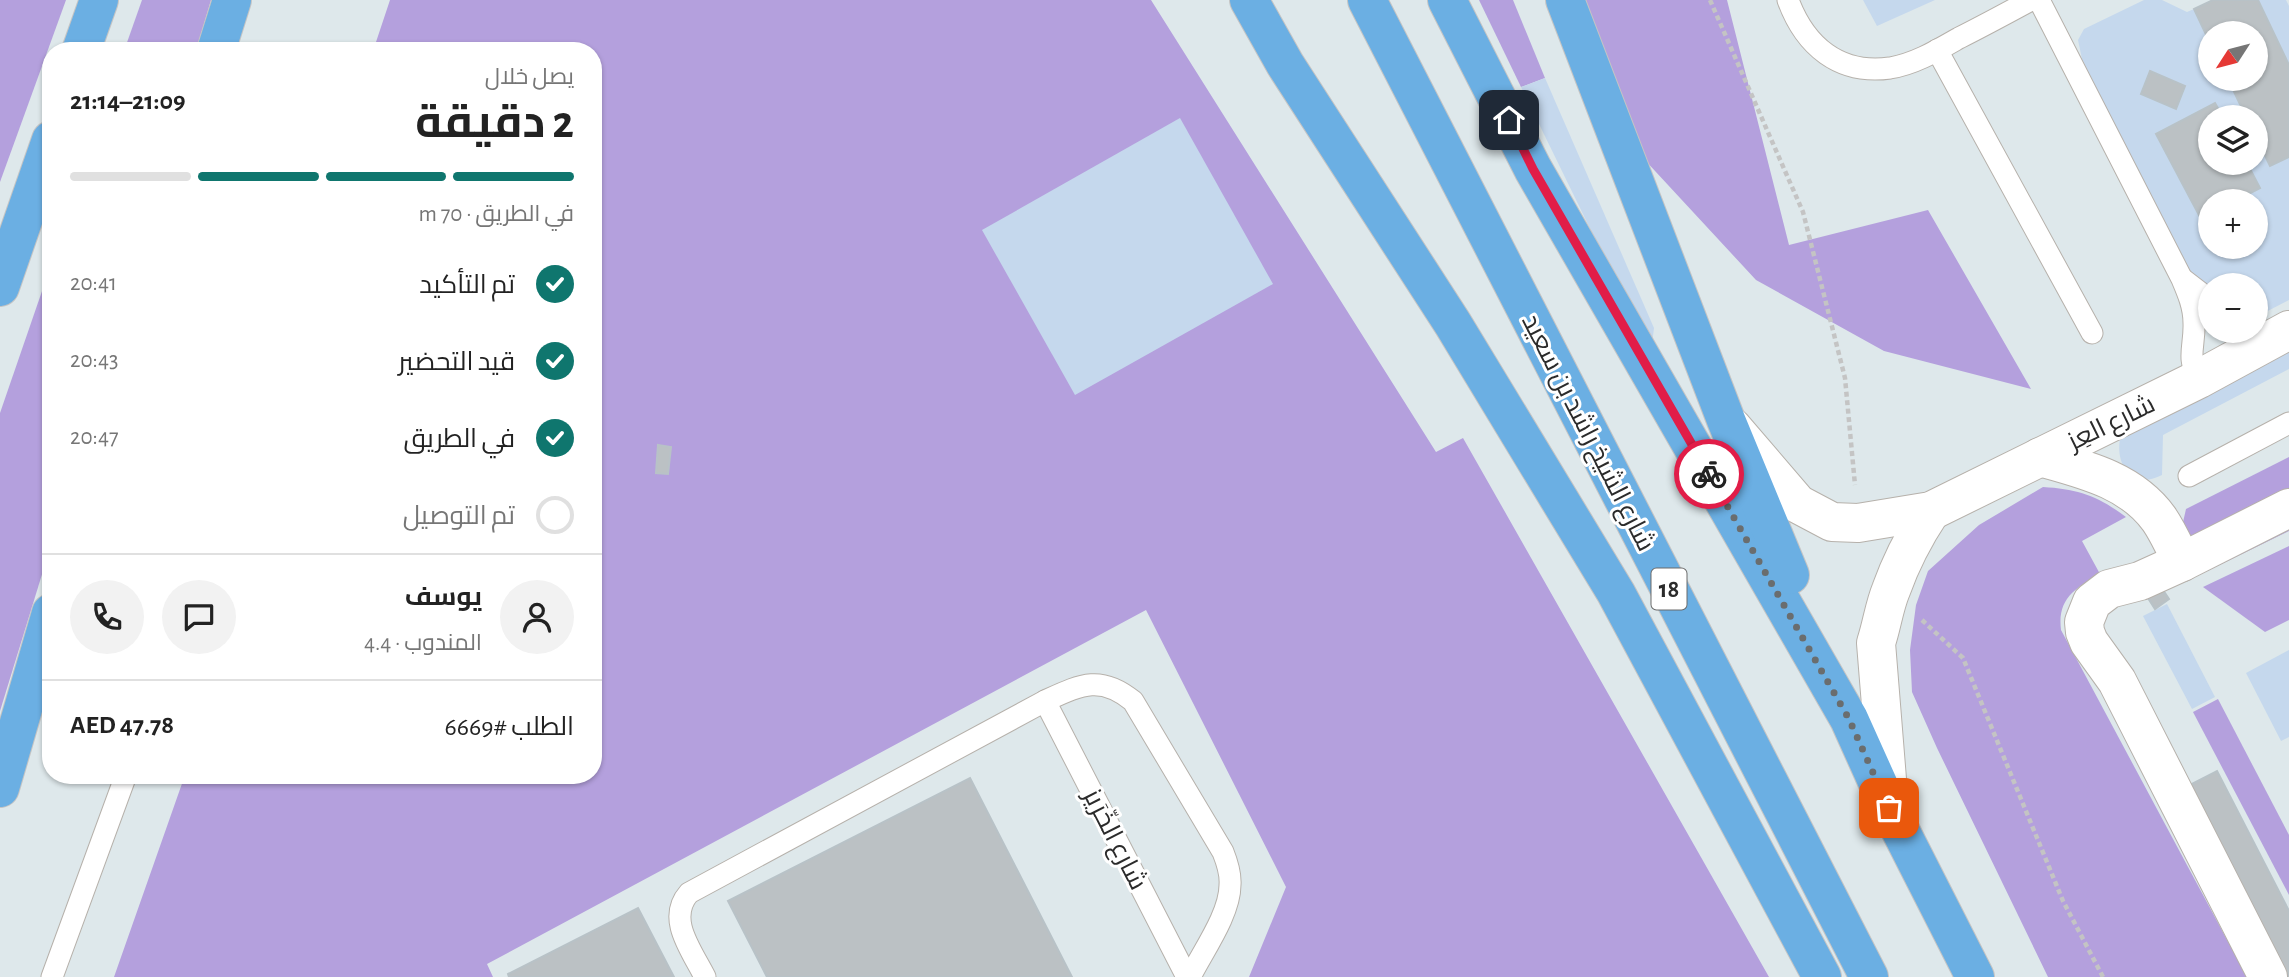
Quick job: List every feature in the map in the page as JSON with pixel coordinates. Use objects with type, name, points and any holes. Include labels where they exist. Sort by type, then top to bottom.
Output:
[{"type":"main road","points":[[84,42],[99,0]]},
{"type":"main road","points":[[219,42],[232,0]]},
{"type":"main road","points":[[1249,0],[1284,64],[1453,324],[1616,593],[1822,977]]},
{"type":"main road","name":"شارع الشيخ راشد بن سعيد","points":[[1367,0],[1869,977]]},
{"type":"main road","points":[[1447,0],[1533,169],[1849,719]]},
{"type":"main road","points":[[1565,0],[1726,420],[1849,719],[1889,808],[1975,977]]},
{"type":"main road","points":[[0,287],[42,166]]},
{"type":"main road","points":[[0,788],[42,644]]},
{"type":"street","name":"شارع العِز","points":[[1726,420],[1798,504],[1832,522],[1858,523],[1931,511],[2199,379],[2270,333]]},
{"type":"street","points":[[2040,457],[2081,468],[2124,487],[2158,519],[2182,562]]},
{"type":"street","points":[[2268,977],[2117,681],[2108,642],[2112,619],[2140,581],[2289,508]]},
{"type":"street","points":[[1889,808],[1876,643],[1890,590],[1914,537],[1931,511]]},
{"type":"lane","points":[[1788,0],[1796,20],[1809,39],[1826,54],[1847,64],[1869,69],[1892,68],[1937,50],[2031,0]]},
{"type":"lane","points":[[2039,0],[2191,300],[2194,322],[2192,367],[2199,379]]},
{"type":"lane","points":[[1937,50],[2092,333]]},
{"type":"lane","points":[[2182,279],[2198,291]]},
{"type":"lane","points":[[2189,476],[2289,423]]},
{"type":"lane","points":[[705,977],[679,921],[682,901],[689,893],[1045,701],[1076,687],[1091,684],[1107,685],[1121,691],[1133,701],[1223,852],[1230,876],[1228,902],[1189,977]]},
{"type":"lane","name":"شارع الخّرَيز","points":[[1045,701],[1189,977]]},
{"type":"lane","points":[[52,977],[123,784]]},
{"type":"path","points":[[1710,0],[1803,212],[1845,378],[1858,523]]},
{"type":"path","points":[[1890,590],[1962,658],[2063,901],[2103,977]]},
{"type":"shaded area","points":[[0,0],[66,0],[51,42],[42,42],[42,66],[0,182]]},
{"type":"shaded area","points":[[142,0],[211,0],[199,42],[127,42]]},
{"type":"shaded area","points":[[390,0],[1151,0],[1436,452],[1463,438],[1769,977],[1249,977],[1286,887],[1146,610],[487,964],[493,977],[114,977],[182,784],[602,784],[602,42],[376,42]]},
{"type":"shaded area","points":[[1479,0],[1513,0],[1545,78],[1521,87]]},
{"type":"shaded area","points":[[1580,0],[1727,0],[1789,245],[1928,210],[2031,389],[1884,351],[1756,280],[1643,158]]},
{"type":"shaded area","points":[[42,291],[42,574],[0,711],[0,413]]},
{"type":"shaded area","points":[[2289,457],[2289,531],[2197,576],[2179,540],[2186,509]]},
{"type":"shaded area","points":[[2043,487],[2087,495],[2126,517],[2082,541],[2100,574],[2076,589],[2065,602],[2061,630],[2247,977],[2048,977],[1912,692],[1910,650],[1916,605],[1928,571],[1979,525]]},
{"type":"shaded area","points":[[2289,546],[2289,620],[2265,632],[2203,587]]},
{"type":"shaded area","points":[[2218,699],[2289,835],[2289,895],[2193,712]]},
{"type":"sand","points":[[1863,0],[1935,0],[1877,26]]},
{"type":"sand","points":[[2144,0],[2162,0],[2187,12],[2194,9],[2200,21],[2198,91],[2234,91],[2240,105],[2198,105],[2198,175],[2268,175],[2268,162],[2270,166],[2289,157],[2289,300],[2268,311],[2268,273],[2198,273],[2198,296],[2082,59],[2078,40],[2084,29]]},
{"type":"sand","points":[[2258,0],[2286,0],[2289,6],[2289,65]]},
{"type":"sand","points":[[1545,78],[1654,328],[1652,344],[1641,333],[1521,87]]},
{"type":"sand","points":[[1180,118],[1273,284],[1075,395],[982,230]]},
{"type":"sand","points":[[2289,345],[2289,369],[2163,435],[2162,475],[2143,480],[2135,478],[2124,467],[2119,449],[2120,439]]},
{"type":"sand","points":[[2167,604],[2215,697],[2192,709],[2143,616]]},
{"type":"sand","points":[[2289,650],[2289,737],[2281,741],[2246,673]]},
{"type":"building","points":[[2213,0],[2258,0],[2289,65],[2289,157],[2270,166],[2268,105],[2240,105],[2234,91],[2268,91],[2268,21],[2200,21],[2194,9]]},
{"type":"building","points":[[2150,71],[2185,86],[2176,109],[2141,94]]},
{"type":"building","points":[[2198,112],[2198,175],[2253,175],[2260,188],[2198,189],[2198,213],[2156,134]]},
{"type":"building","points":[[658,445],[671,447],[668,474],[656,473]]},
{"type":"building","points":[[2155,578],[2169,599],[2155,609],[2141,587]]},
{"type":"building","points":[[2217,771],[2289,911],[2289,977],[2286,977],[2188,786]]},
{"type":"building","points":[[970,778],[1072,977],[767,977],[728,901]]},
{"type":"building","points":[[638,908],[674,977],[509,977],[508,974]]},
{"type":"way so far","points":[[1709,474],[1849,719],[1889,808]]},
{"type":"route","points":[[1509,120],[1533,169],[1709,474]]}]
